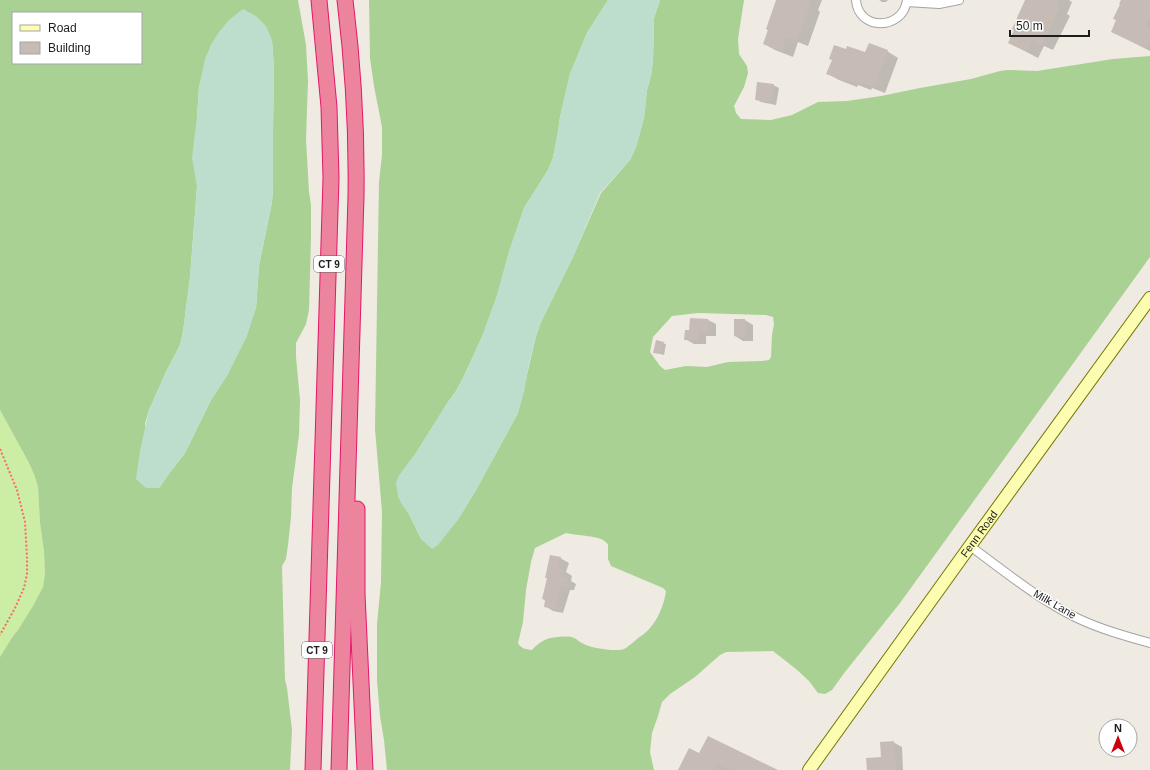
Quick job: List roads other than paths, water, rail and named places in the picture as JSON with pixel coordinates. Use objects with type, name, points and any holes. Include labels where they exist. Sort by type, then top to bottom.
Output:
[{"type":"highway","name":"CT 9","points":[[313,770],[331,184],[329,107],[319,0]]},
{"type":"highway","name":"CT 9","points":[[339,770],[357,164],[354,94],[345,0]]},
{"type":"highway","points":[[351,384],[358,444],[357,594],[365,770]]},
{"type":"street","points":[[856,0],[859,12],[866,18],[882,24],[891,22],[898,17],[904,10],[907,1],[939,4],[959,0]]},
{"type":"street","name":"Fenn Road","points":[[809,770],[1150,298]]},
{"type":"street","name":"Milk Lane","points":[[970,546],[1038,596],[1078,618],[1112,632],[1150,643]]}]
